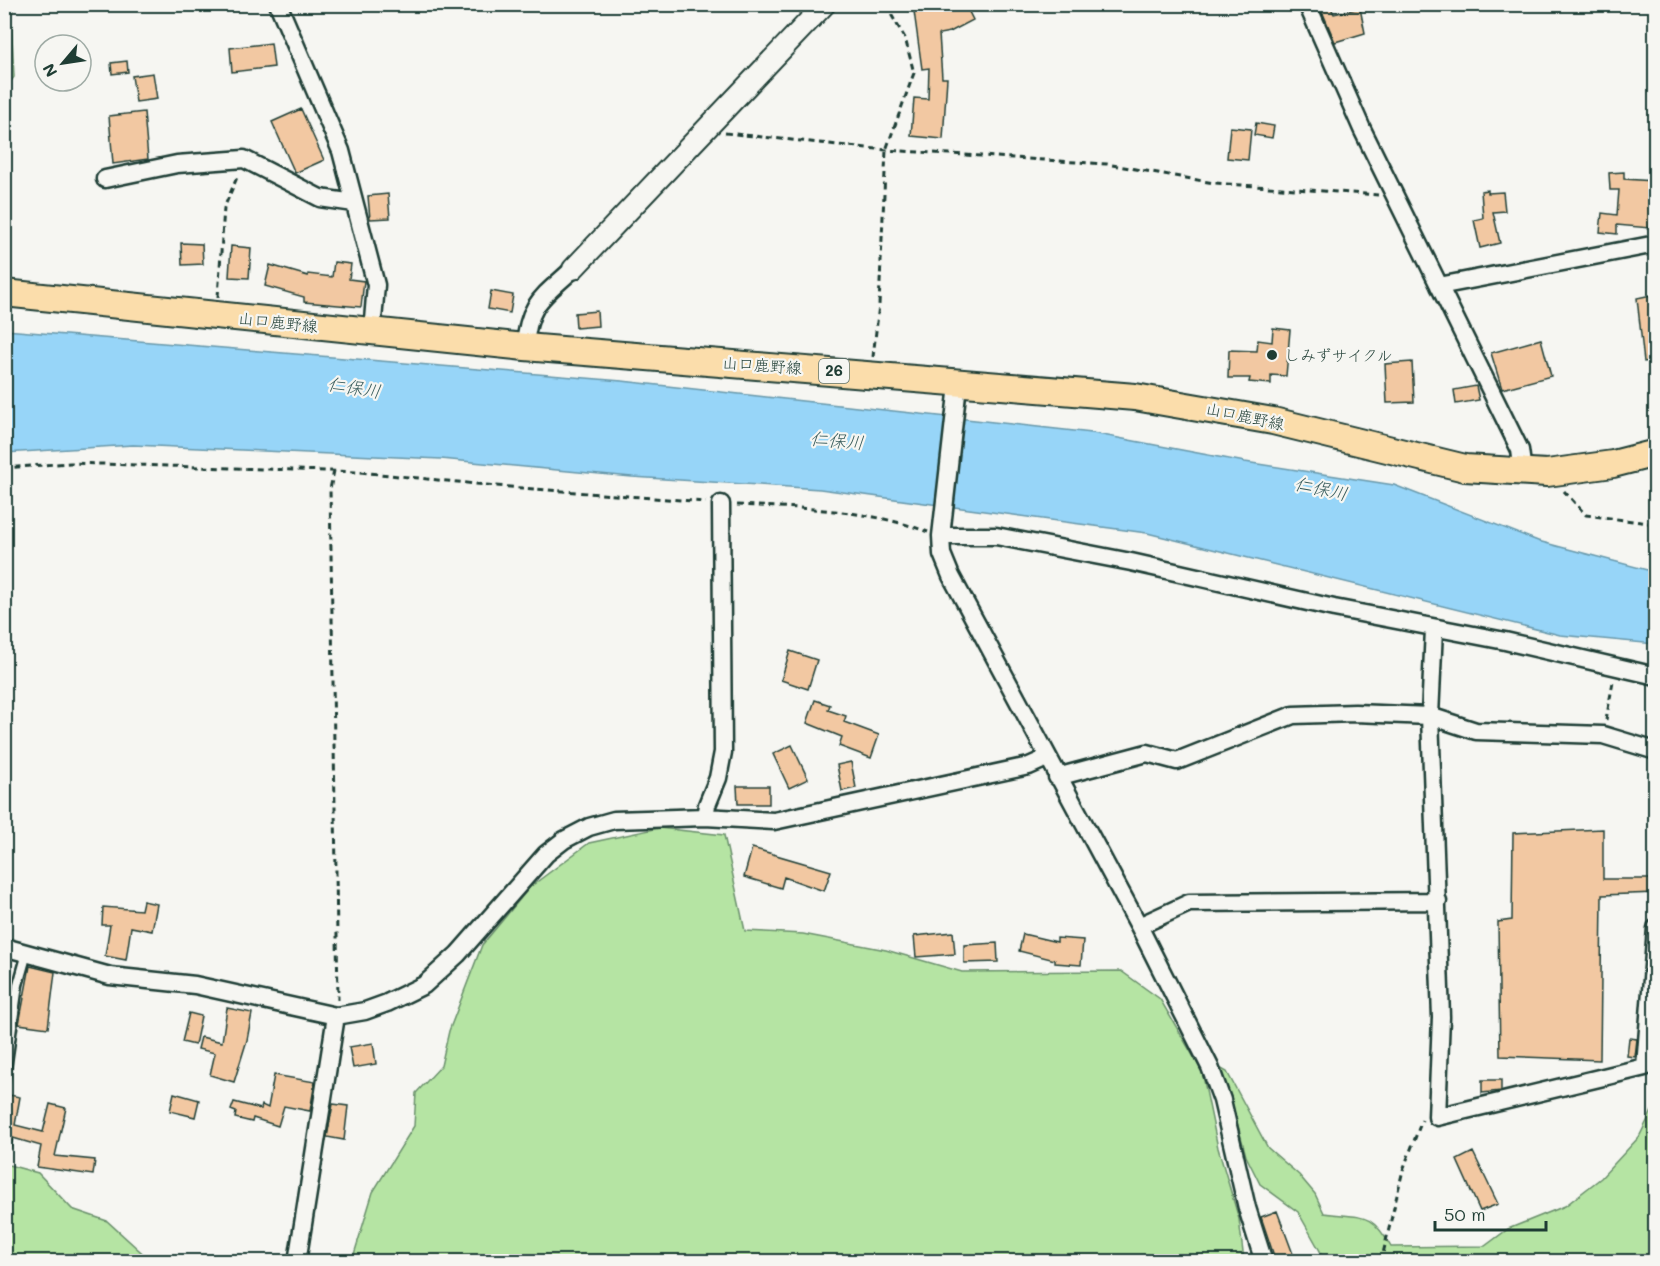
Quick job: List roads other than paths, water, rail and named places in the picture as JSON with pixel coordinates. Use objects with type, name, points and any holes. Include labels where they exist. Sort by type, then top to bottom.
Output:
[{"type":"main road","name":"山口鹿野線","points":[[4,293],[525,347],[870,374],[957,394],[1135,397],[1198,406],[1273,421],[1465,468],[1535,473],[1613,464],[1656,453]]},
{"type":"street","points":[[278,4],[341,151],[376,285],[372,332]]},
{"type":"street","points":[[525,347],[527,325],[534,306],[573,269],[712,125],[825,4]]},
{"type":"street","points":[[1307,4],[1362,129],[1398,197],[1520,450],[1535,473]]},
{"type":"street","points":[[105,179],[177,164],[244,159],[320,198],[354,203]]},
{"type":"street","points":[[1439,286],[1656,244]]},
{"type":"street","points":[[957,394],[942,533],[942,554],[951,576],[1138,926],[1210,1067],[1222,1100],[1247,1208],[1264,1262]]},
{"type":"street","points":[[705,817],[707,805],[718,778],[723,752],[722,504]]},
{"type":"street","points":[[942,533],[996,536],[1120,560],[1434,629],[1505,641],[1616,669],[1656,676]]},
{"type":"street","points":[[1434,629],[1430,716],[1442,1017],[1437,1117],[1645,1067],[1656,928]]},
{"type":"street","points":[[1057,777],[1147,753],[1177,761],[1293,715],[1355,713],[1430,716],[1476,731],[1603,735],[1656,751]]},
{"type":"street","points":[[4,947],[110,976],[195,985],[336,1016],[365,1011],[387,1004],[423,985],[458,954],[546,854],[564,840],[589,826],[614,820],[705,817],[774,821],[808,816],[1029,766],[1047,758]]},
{"type":"street","points":[[1138,926],[1189,903],[1438,901]]},
{"type":"street","points":[[297,1262],[336,1016]]},
{"type":"lane","points":[[4,1083],[18,985],[27,952]]},
{"type":"water","name":"仁保川","points":[[5,330],[622,381],[1092,433],[1245,462],[1394,485],[1538,541],[1655,572],[1655,644],[1560,635],[1147,533],[820,489],[632,477],[441,459],[133,445],[5,453]]},
{"type":"place","name":"しみずサイクル","points":[[1272,355]]}]
